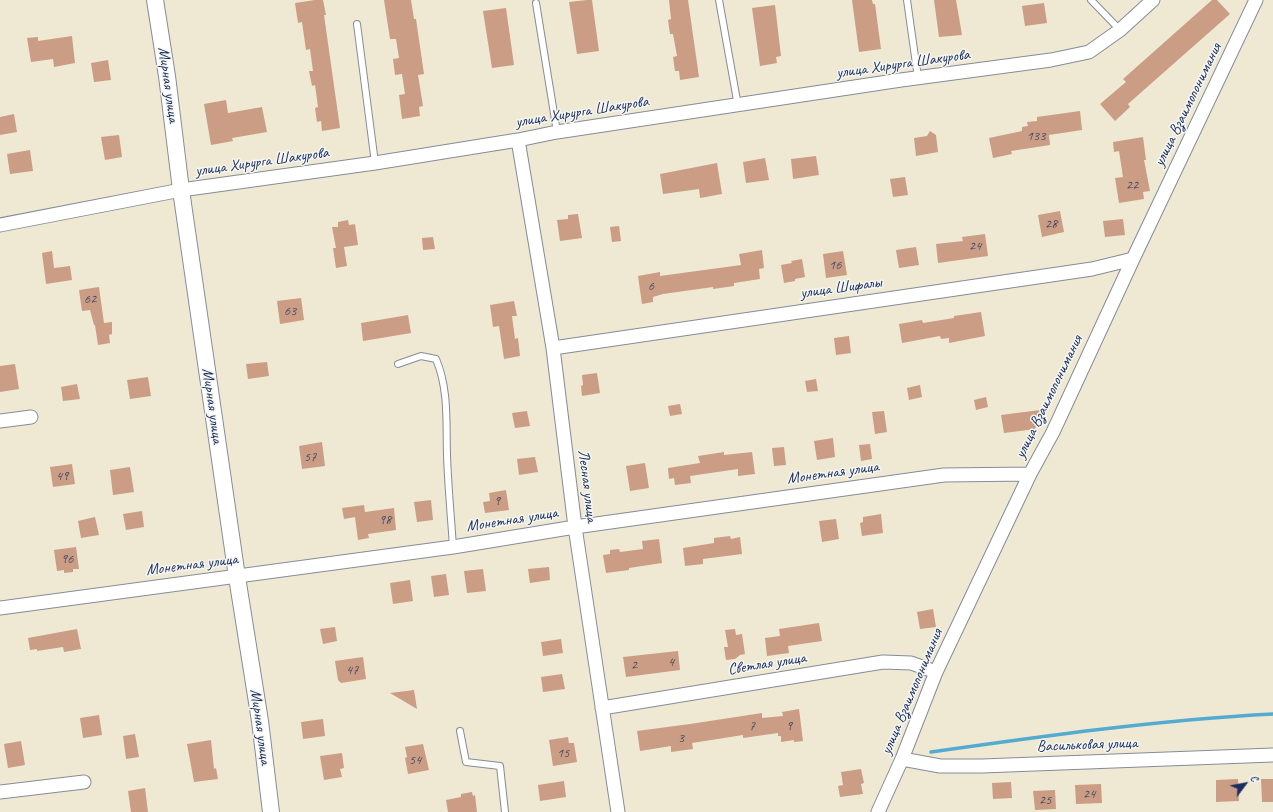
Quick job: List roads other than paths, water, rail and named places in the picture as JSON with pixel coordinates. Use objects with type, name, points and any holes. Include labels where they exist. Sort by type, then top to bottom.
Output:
[{"type":"street","name":"Мирная улица","points":[[155,0],[237,577],[260,720],[271,812]]},
{"type":"street","name":"улица Хирурга Шакурова","points":[[0,225],[181,190],[375,163],[518,140],[557,132],[918,78],[1051,60],[1089,52],[1120,30],[1153,0]]},
{"type":"street","name":"улица Взаимопонимания","points":[[878,812],[902,759],[936,672],[1030,474],[1053,432],[1132,259],[1256,0]]},
{"type":"street","name":"Лесная улица","points":[[518,140],[554,348],[575,527],[618,812]]},
{"type":"street","name":"улица Шифалы","points":[[554,348],[1092,269],[1132,259]]},
{"type":"street","points":[[0,421],[31,417]]},
{"type":"street","name":"Монетная улица","points":[[0,608],[453,547],[575,527],[944,475],[1030,474]]},
{"type":"street","name":"Светлая улица","points":[[602,708],[883,662],[911,663],[936,672]]},
{"type":"street","name":"Васильковая улица","points":[[902,759],[940,766],[982,766],[1273,755]]},
{"type":"street","points":[[0,792],[84,782]]},
{"type":"lane","points":[[719,0],[738,106]]},
{"type":"lane","points":[[907,0],[918,78]]},
{"type":"lane","points":[[1091,0],[1120,30]]},
{"type":"lane","points":[[536,3],[557,132]]},
{"type":"lane","points":[[357,24],[375,163]]},
{"type":"lane","points":[[398,364],[421,356],[436,359],[438,365],[446,395],[447,457],[453,547]]},
{"type":"lane","points":[[460,731],[466,762],[500,766],[506,812]]},
{"type":"waterway","points":[[931,752],[1144,724],[1273,714]]}]
